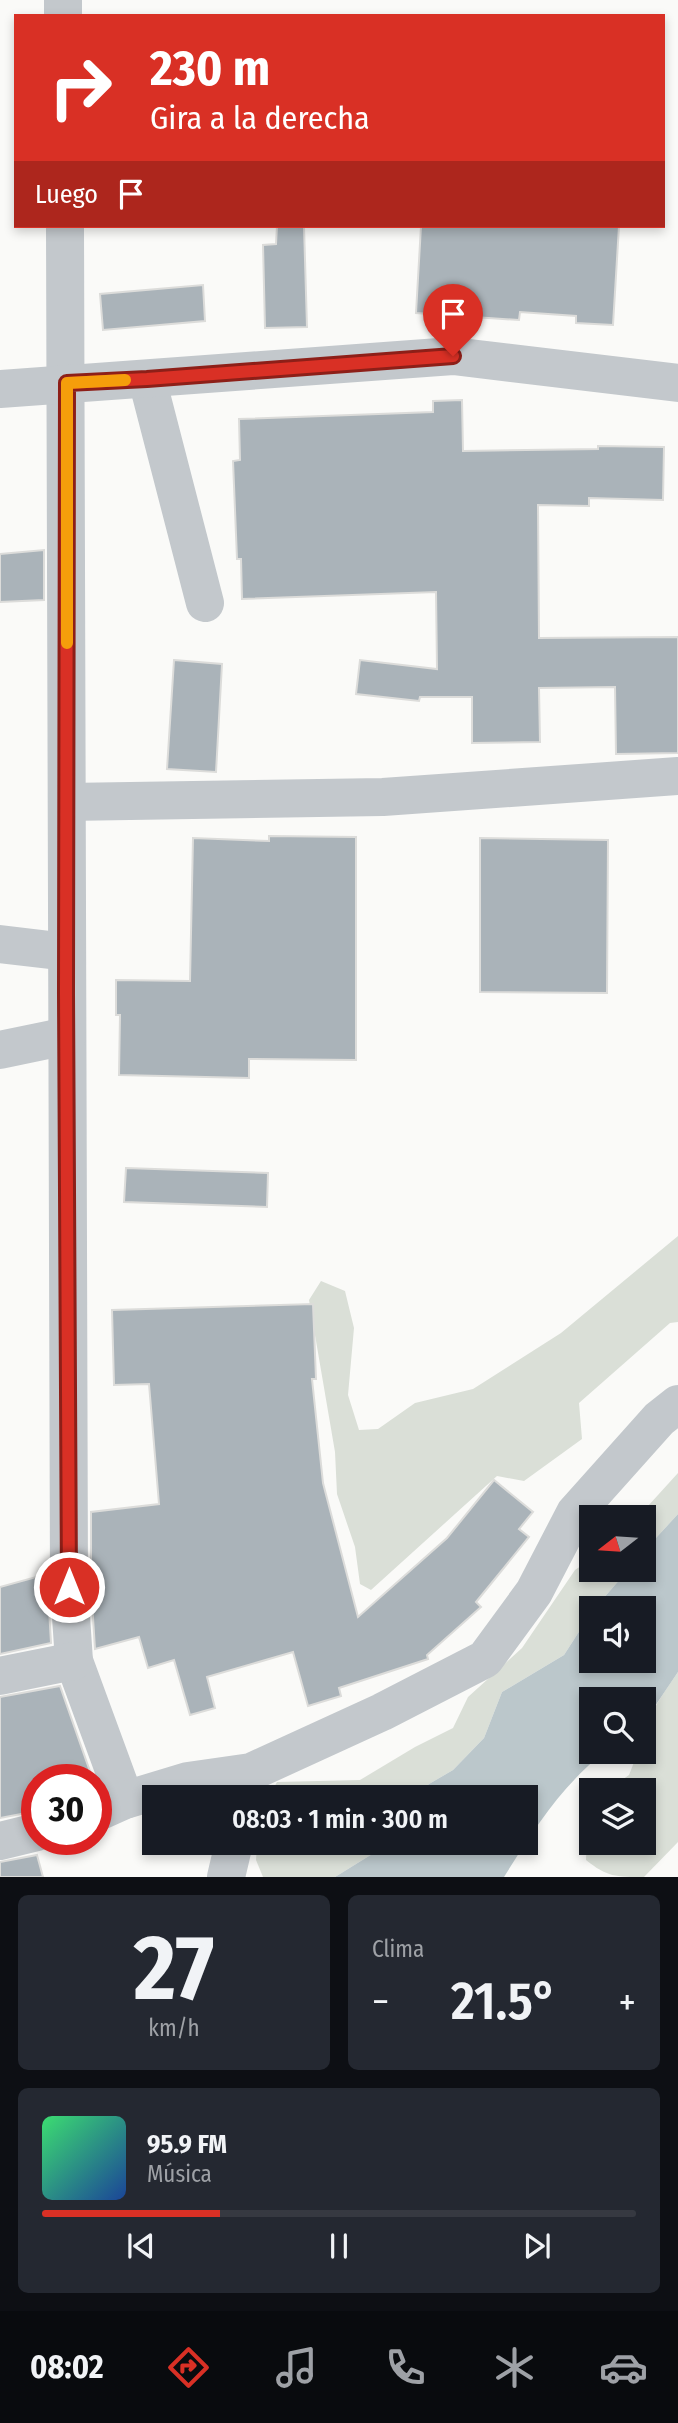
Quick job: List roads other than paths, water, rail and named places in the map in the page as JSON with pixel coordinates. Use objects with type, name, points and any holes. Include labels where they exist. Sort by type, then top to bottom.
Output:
[{"type":"street","points":[[65,228],[69,1573],[74,1661],[100,1764]]},
{"type":"street","points":[[0,389],[453,356],[678,383]]},
{"type":"street","points":[[147,379],[205,603]]},
{"type":"street","points":[[66,802],[383,797],[678,776]]},
{"type":"street","points":[[0,944],[66,952]]},
{"type":"street","points":[[0,1050],[67,1037]]},
{"type":"street","points":[[176,1785],[188,1781],[248,1785],[485,1659],[534,1592],[575,1513],[659,1419],[678,1404]]},
{"type":"street","points":[[0,1676],[74,1661]]},
{"type":"street","points":[[112,1807],[142,1797]]},
{"type":"street","points":[[0,1841],[21,1836]]},
{"type":"street","points":[[226,1877],[231,1855]]}]
